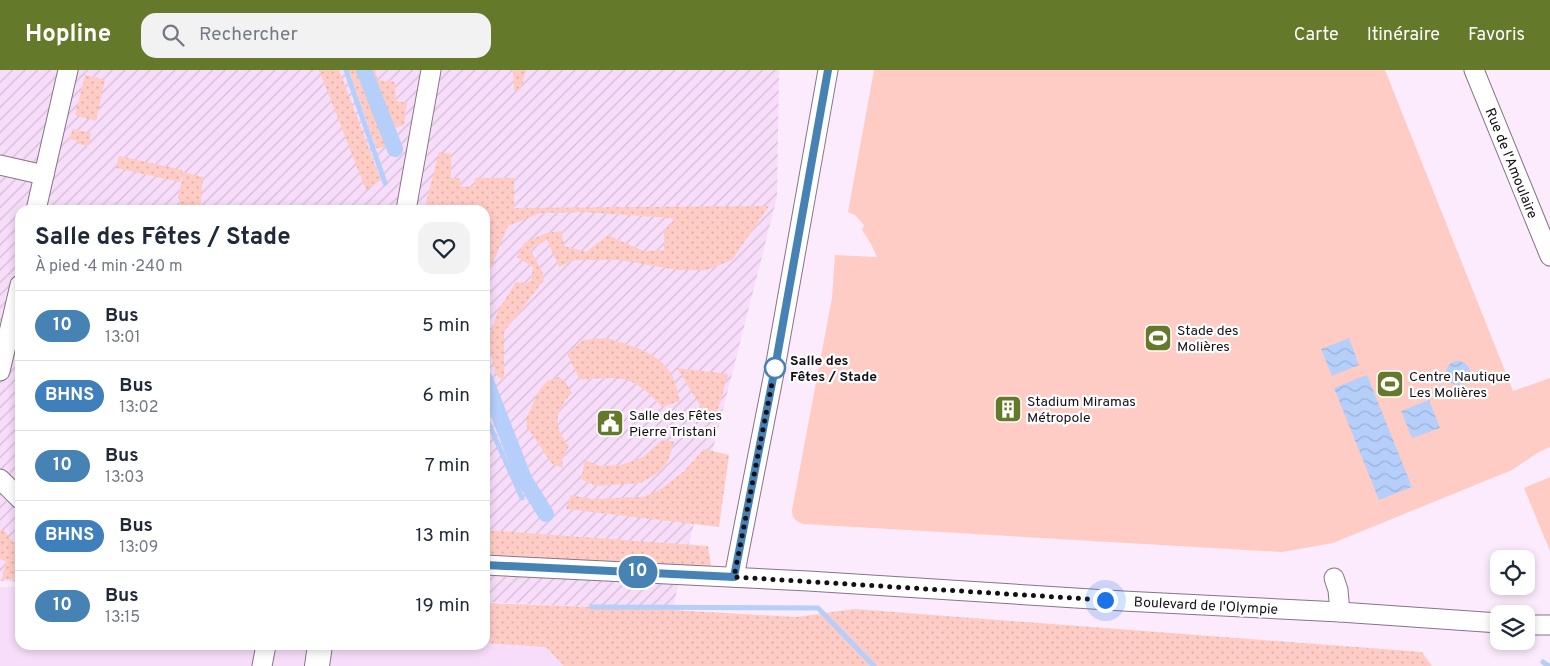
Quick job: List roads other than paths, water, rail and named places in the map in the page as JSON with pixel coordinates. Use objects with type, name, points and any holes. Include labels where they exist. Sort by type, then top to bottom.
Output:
[{"type":"street","points":[[37,205],[68,70]]},
{"type":"street","points":[[407,205],[431,70]]},
{"type":"street","points":[[734,577],[775,368],[828,70]]},
{"type":"street","name":"Rue de l'Amoulaire","points":[[1474,70],[1548,242]]},
{"type":"street","points":[[0,165],[44,175]]},
{"type":"street","points":[[0,371],[15,306]]},
{"type":"street","points":[[0,479],[15,494]]},
{"type":"street","name":"Boulevard de l'Olympie","points":[[490,565],[734,577],[1490,622]]},
{"type":"street","points":[[1334,578],[1338,590],[1340,612]]},
{"type":"street","points":[[1535,625],[1550,625]]},
{"type":"street","points":[[262,666],[265,650]]},
{"type":"street","points":[[317,666],[319,650]]},
{"type":"water","points":[[1349,338],[1359,365],[1332,376],[1321,349]]},
{"type":"water","points":[[1458,361],[1463,362],[1469,368],[1469,378],[1463,384],[1458,385],[1453,384],[1447,378],[1446,373],[1447,368],[1453,362]]},
{"type":"water","points":[[1367,375],[1412,487],[1379,500],[1334,388]]},
{"type":"water","points":[[1429,400],[1440,428],[1412,438],[1401,411]]},
{"type":"waterway","points":[[346,70],[385,183]]},
{"type":"waterway","points":[[364,70],[395,149]]},
{"type":"waterway","points":[[490,392],[524,479],[546,514]]},
{"type":"waterway","points":[[490,426],[522,498]]},
{"type":"waterway","points":[[592,607],[818,608],[874,666]]},
{"type":"waterway","points":[[1543,662],[1549,666]]},
{"type":"place","name":"Stade des Molières","points":[[1158,338]]},
{"type":"place","name":"Salle des Fêtes / Stade","points":[[775,368]]},
{"type":"place","name":"Centre Nautique Les Molières","points":[[1390,384]]},
{"type":"place","name":"Stadium Miramas Métropole","points":[[1008,409]]},
{"type":"place","name":"Salle des Fêtes Pierre Tristani","points":[[610,423]]}]
